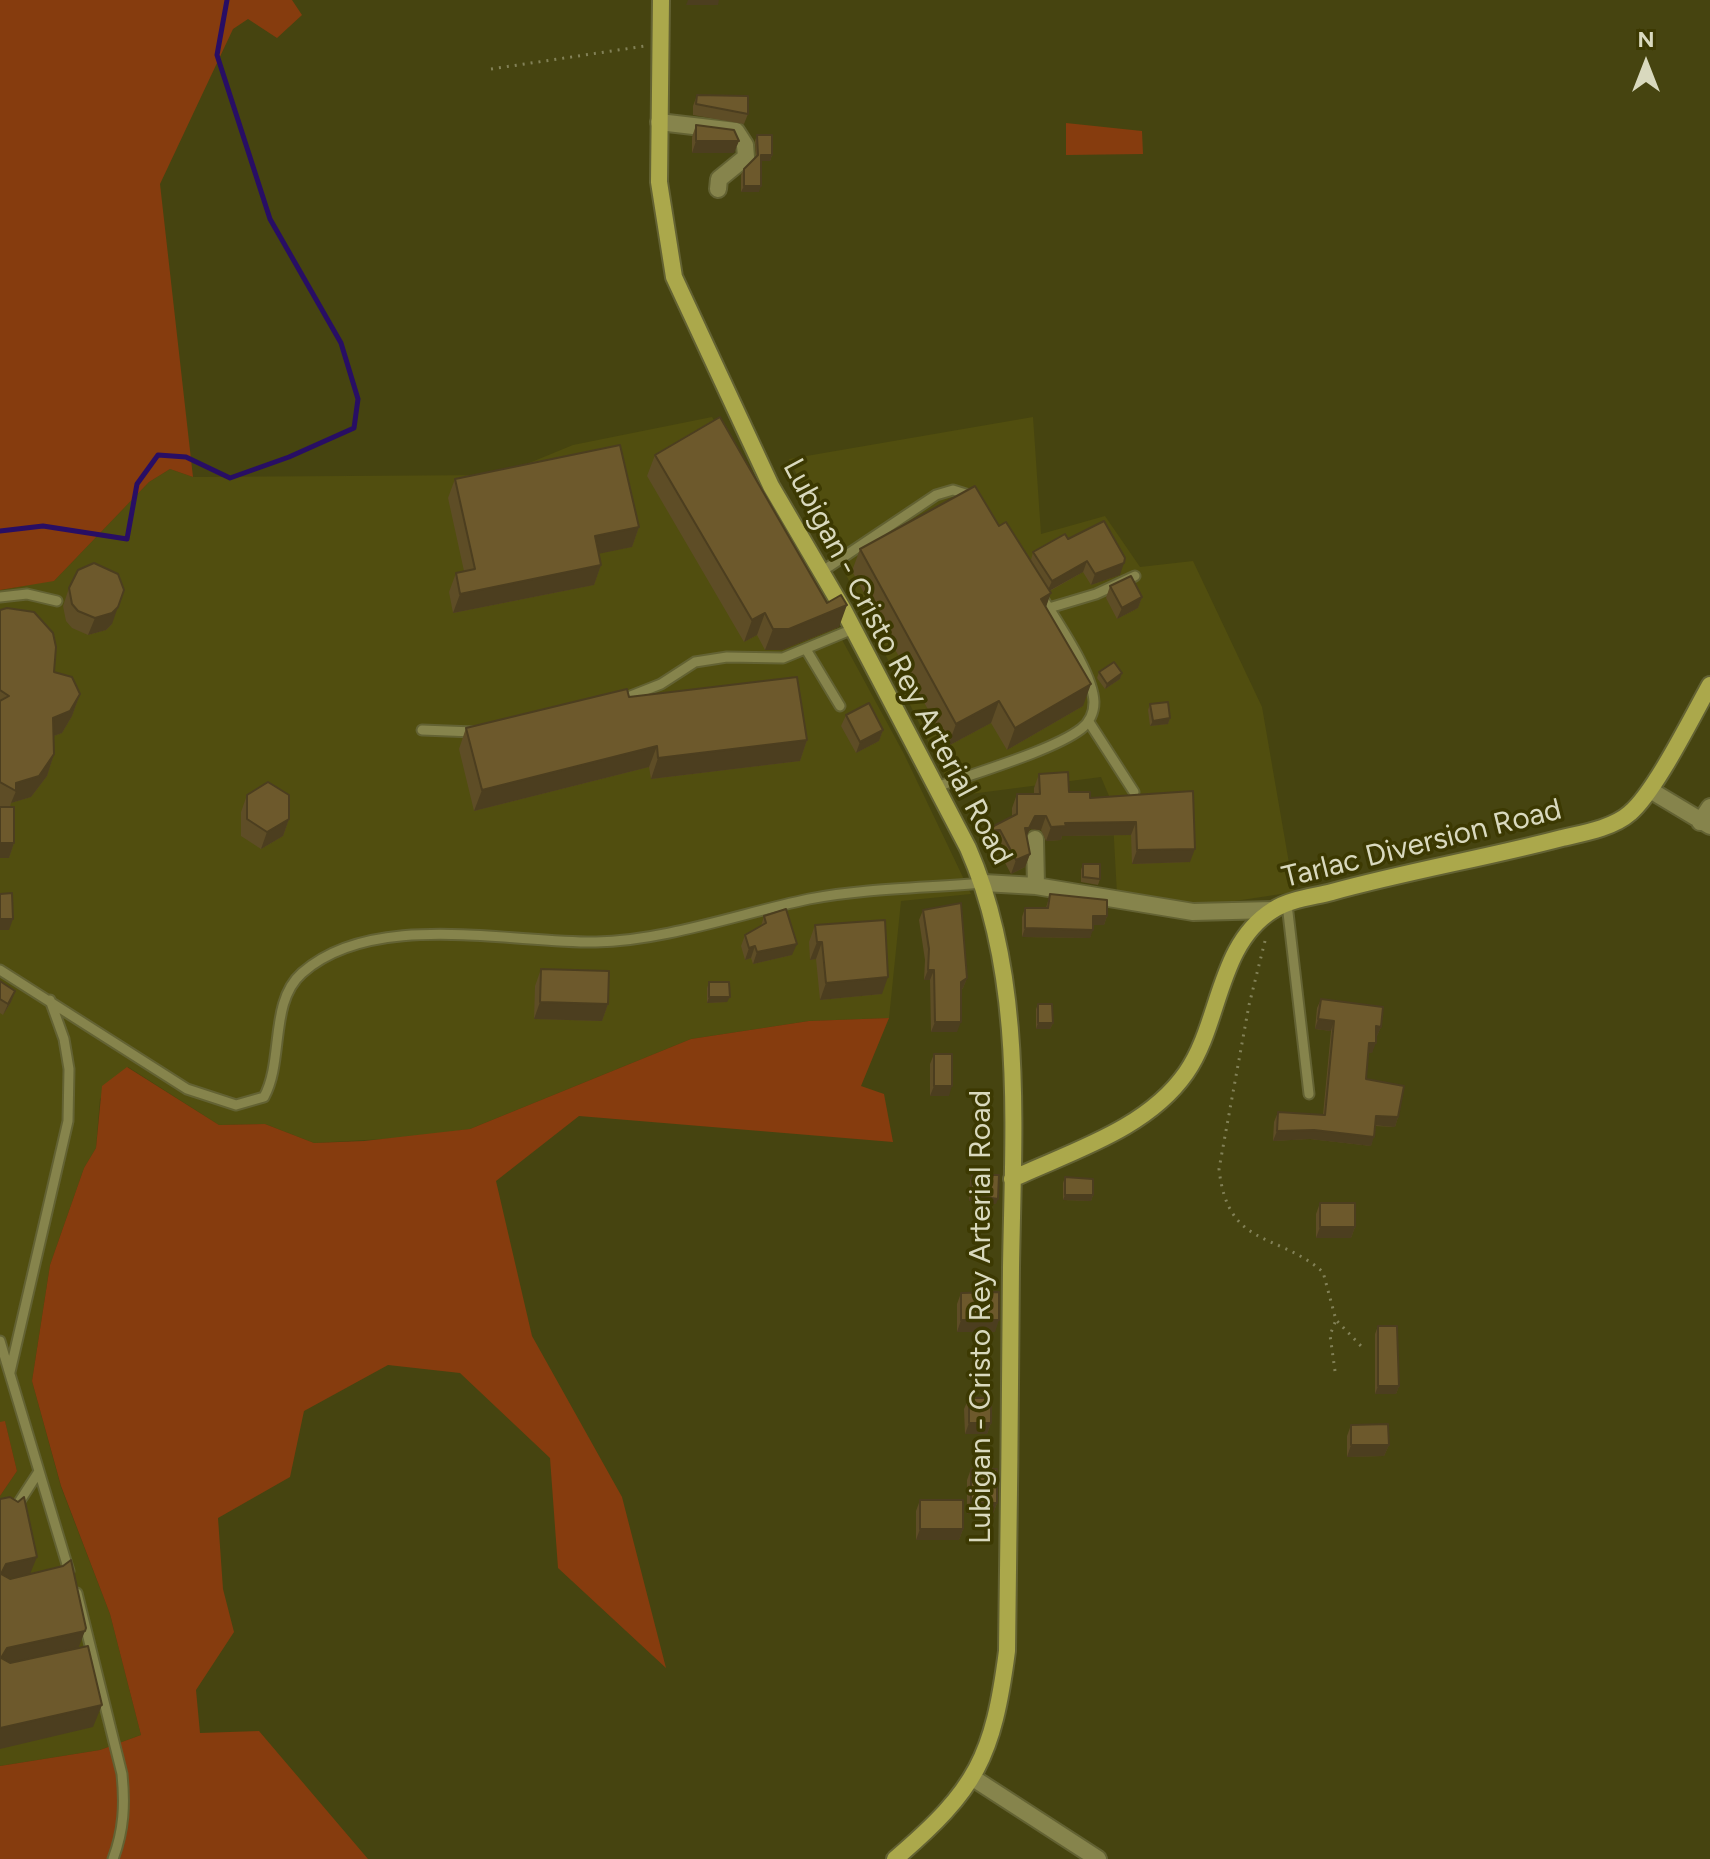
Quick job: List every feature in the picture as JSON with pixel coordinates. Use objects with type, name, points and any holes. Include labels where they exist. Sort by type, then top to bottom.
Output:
[{"type":"main road","name":"Lubigan - Cristo Rey Arterial Road","points":[[661,0],[661,214],[674,277],[771,486],[853,629],[984,883],[1007,987],[1012,1179],[1007,1651],[998,1715],[973,1778],[934,1825],[895,1859]]},
{"type":"main road","name":"Tarlac Diversion Road","points":[[1012,1179],[1089,1145],[1161,1104],[1187,1072],[1201,1045],[1227,967],[1250,933],[1280,907],[1609,825],[1626,817],[1650,790],[1710,685]]},
{"type":"street","points":[[659,122],[736,131],[745,145],[746,157],[719,179],[718,189]]},
{"type":"street","points":[[1650,790],[1707,818]]},
{"type":"street","points":[[1035,839],[1036,886]]},
{"type":"street","points":[[984,883],[1036,886],[1193,912],[1280,907]]},
{"type":"street","points":[[973,1778],[1098,1859]]},
{"type":"lane","points":[[821,572],[944,491],[965,492],[983,509]]},
{"type":"lane","points":[[1049,608],[1096,594],[1135,576]]},
{"type":"lane","points":[[937,787],[1042,747],[1079,731],[1089,722],[1094,699],[1086,676],[1033,582]]},
{"type":"lane","points":[[0,597],[27,594],[57,601]]},
{"type":"lane","points":[[613,703],[661,684],[687,666],[707,658],[783,658],[807,651],[853,629]]},
{"type":"lane","points":[[807,651],[840,706]]},
{"type":"lane","points":[[1089,722],[1134,792]]},
{"type":"lane","points":[[422,730],[466,733],[492,729]]},
{"type":"lane","points":[[0,970],[187,1089],[221,1102],[252,1103],[264,1097],[272,1082],[288,990],[300,974],[324,957],[376,940],[414,932],[600,942],[723,922],[814,898],[984,883]]},
{"type":"lane","points":[[1280,907],[1309,1094]]},
{"type":"lane","points":[[9,1376],[68,1121],[69,1069],[64,1039],[50,1000]]},
{"type":"lane","points":[[0,1341],[38,1473],[83,1611],[122,1774],[125,1804],[121,1838],[113,1859]]},
{"type":"lane","points":[[9,1517],[38,1473]]},
{"type":"lane","points":[[58,1578],[68,1569]]},
{"type":"lane","points":[[77,1661],[93,1658]]},
{"type":"path","points":[[491,69],[660,43]]},
{"type":"path","points":[[1280,907],[1249,1005],[1219,1169],[1221,1186],[1230,1210],[1248,1232],[1323,1272],[1336,1320],[1361,1346]]},
{"type":"path","points":[[1335,1371],[1330,1335],[1336,1320]]},
{"type":"shaded area","points":[[0,0],[292,0],[302,15],[277,38],[248,19],[233,29],[160,184],[193,477],[170,469],[149,482],[54,581],[0,590]]},
{"type":"shaded area","points":[[1066,123],[1142,131],[1143,154],[1066,155]]},
{"type":"shaded area","points":[[712,417],[789,542],[904,754],[971,894],[901,901],[889,1018],[809,1021],[691,1039],[470,1129],[419,1137],[314,1143],[265,1124],[219,1125],[128,1067],[100,1099],[96,1148],[84,1168],[50,1265],[32,1381],[61,1487],[110,1614],[141,1735],[100,1750],[0,1766],[0,1496],[17,1471],[5,1422],[0,1422],[0,590],[55,580],[149,482],[170,469],[193,477],[500,475],[573,445]]},
{"type":"shaded area","points":[[1033,417],[1041,534],[1105,516],[1140,567],[1193,561],[1262,707],[1294,892],[1209,905],[1153,901],[1117,894],[1112,803],[1101,777],[955,796],[789,459]]},
{"type":"shaded area","points":[[889,1018],[861,1086],[884,1094],[893,1142],[579,1116],[496,1181],[532,1336],[622,1497],[666,1668],[558,1568],[550,1458],[460,1373],[388,1365],[304,1411],[290,1477],[218,1518],[223,1589],[234,1632],[196,1690],[200,1733],[259,1731],[368,1859],[0,1859],[0,1766],[100,1750],[141,1735],[110,1614],[61,1486],[32,1381],[50,1265],[84,1168],[96,1148],[102,1086],[127,1067],[219,1125],[265,1124],[314,1143],[364,1141],[470,1129],[691,1039],[809,1021]]},
{"type":"shaded area","points":[[5,1421],[17,1471],[0,1496],[0,1422]]},
{"type":"building","points":[[697,95],[748,96],[748,114],[696,104]]},
{"type":"building","points":[[696,125],[734,130],[739,141],[696,141]]},
{"type":"building","points":[[757,135],[772,135],[772,155],[761,155],[761,186],[744,186],[744,169],[758,155]]},
{"type":"building","points":[[720,417],[827,603],[841,595],[847,605],[789,629],[773,629],[765,613],[752,620],[655,455]]},
{"type":"building","points":[[620,445],[639,527],[595,536],[601,565],[460,594],[456,573],[475,569],[455,479]]},
{"type":"building","points":[[975,486],[999,526],[1006,522],[1051,593],[1041,599],[1091,684],[1015,728],[999,701],[956,724],[860,549]]},
{"type":"building","points":[[1104,521],[1125,558],[1124,563],[1095,574],[1087,561],[1052,581],[1033,552],[1065,534],[1068,539]]},
{"type":"building","points":[[94,563],[118,574],[124,590],[118,607],[112,613],[95,618],[78,611],[72,604],[69,588],[78,570]]},
{"type":"building","points":[[1131,576],[1142,597],[1122,608],[1110,586]]},
{"type":"building","points":[[7,608],[34,612],[53,633],[56,647],[54,672],[72,677],[80,694],[70,711],[53,718],[54,754],[39,776],[16,783],[16,791],[0,782],[0,701],[9,696],[0,690],[0,610]]},
{"type":"building","points":[[1114,662],[1122,673],[1107,684],[1099,672]]},
{"type":"building","points":[[797,677],[807,740],[658,758],[657,746],[482,790],[466,728],[627,689],[629,697]]},
{"type":"building","points":[[1168,702],[1170,718],[1153,721],[1150,704]]},
{"type":"building","points":[[869,703],[883,730],[860,742],[846,715]]},
{"type":"building","points":[[1068,772],[1069,792],[1090,792],[1090,798],[1193,791],[1195,849],[1137,850],[1136,822],[1065,823],[1066,826],[1051,827],[1046,816],[1035,816],[1029,828],[1025,828],[1030,854],[1016,860],[1000,830],[984,831],[1017,814],[1017,794],[1040,794],[1039,774]]},
{"type":"building","points":[[268,782],[289,795],[289,819],[267,832],[247,819],[247,795]]},
{"type":"building","points":[[0,807],[14,807],[14,843],[0,843]]},
{"type":"building","points":[[1083,864],[1100,864],[1100,879],[1083,877]]},
{"type":"building","points":[[12,893],[13,919],[0,919],[0,894]]},
{"type":"building","points":[[1050,894],[1107,900],[1107,916],[1093,916],[1093,930],[1025,928],[1025,908],[1048,908]]},
{"type":"building","points":[[961,903],[967,978],[961,982],[961,1022],[935,1022],[934,970],[928,970],[929,949],[923,910]]},
{"type":"building","points":[[786,909],[797,944],[757,952],[755,946],[749,948],[745,935],[766,923],[764,916]]},
{"type":"building","points":[[885,920],[888,977],[826,983],[822,942],[817,942],[815,925]]},
{"type":"building","points":[[541,969],[609,971],[608,1004],[540,1002]]},
{"type":"building","points":[[0,981],[15,991],[8,1004],[0,999]]},
{"type":"building","points":[[709,982],[729,982],[730,997],[709,997]]},
{"type":"building","points":[[1321,999],[1383,1007],[1381,1027],[1376,1026],[1376,1043],[1369,1043],[1366,1079],[1404,1086],[1398,1117],[1376,1116],[1374,1137],[1314,1130],[1277,1131],[1278,1112],[1325,1115],[1334,1021],[1318,1019]]},
{"type":"building","points":[[1038,1004],[1052,1004],[1053,1023],[1038,1023]]},
{"type":"building","points":[[934,1054],[952,1054],[952,1086],[934,1086]]},
{"type":"building","points":[[972,1175],[999,1175],[998,1199],[971,1195]]},
{"type":"building","points":[[1065,1177],[1093,1179],[1093,1195],[1065,1195]]},
{"type":"building","points":[[1320,1203],[1355,1203],[1355,1227],[1320,1227]]},
{"type":"building","points":[[999,1292],[999,1320],[961,1320],[961,1293]]},
{"type":"building","points":[[1378,1326],[1397,1326],[1399,1386],[1378,1386]]},
{"type":"building","points":[[969,1398],[991,1398],[991,1423],[969,1423]]},
{"type":"building","points":[[1388,1424],[1389,1445],[1351,1445],[1351,1425]]},
{"type":"building","points":[[971,1469],[997,1469],[997,1503],[971,1503]]},
{"type":"building","points":[[10,1497],[18,1502],[24,1497],[37,1557],[6,1564],[1,1574],[10,1579],[63,1566],[71,1560],[86,1628],[85,1631],[7,1648],[1,1658],[10,1663],[88,1646],[102,1705],[0,1728],[0,1499]]},
{"type":"building","points":[[920,1500],[963,1500],[963,1529],[920,1529]]},
{"type":"waterway","points":[[0,531],[43,526],[127,539],[137,484],[158,455],[186,457],[230,478],[289,457],[354,428],[358,399],[341,343],[270,219],[217,55],[227,0]]}]
